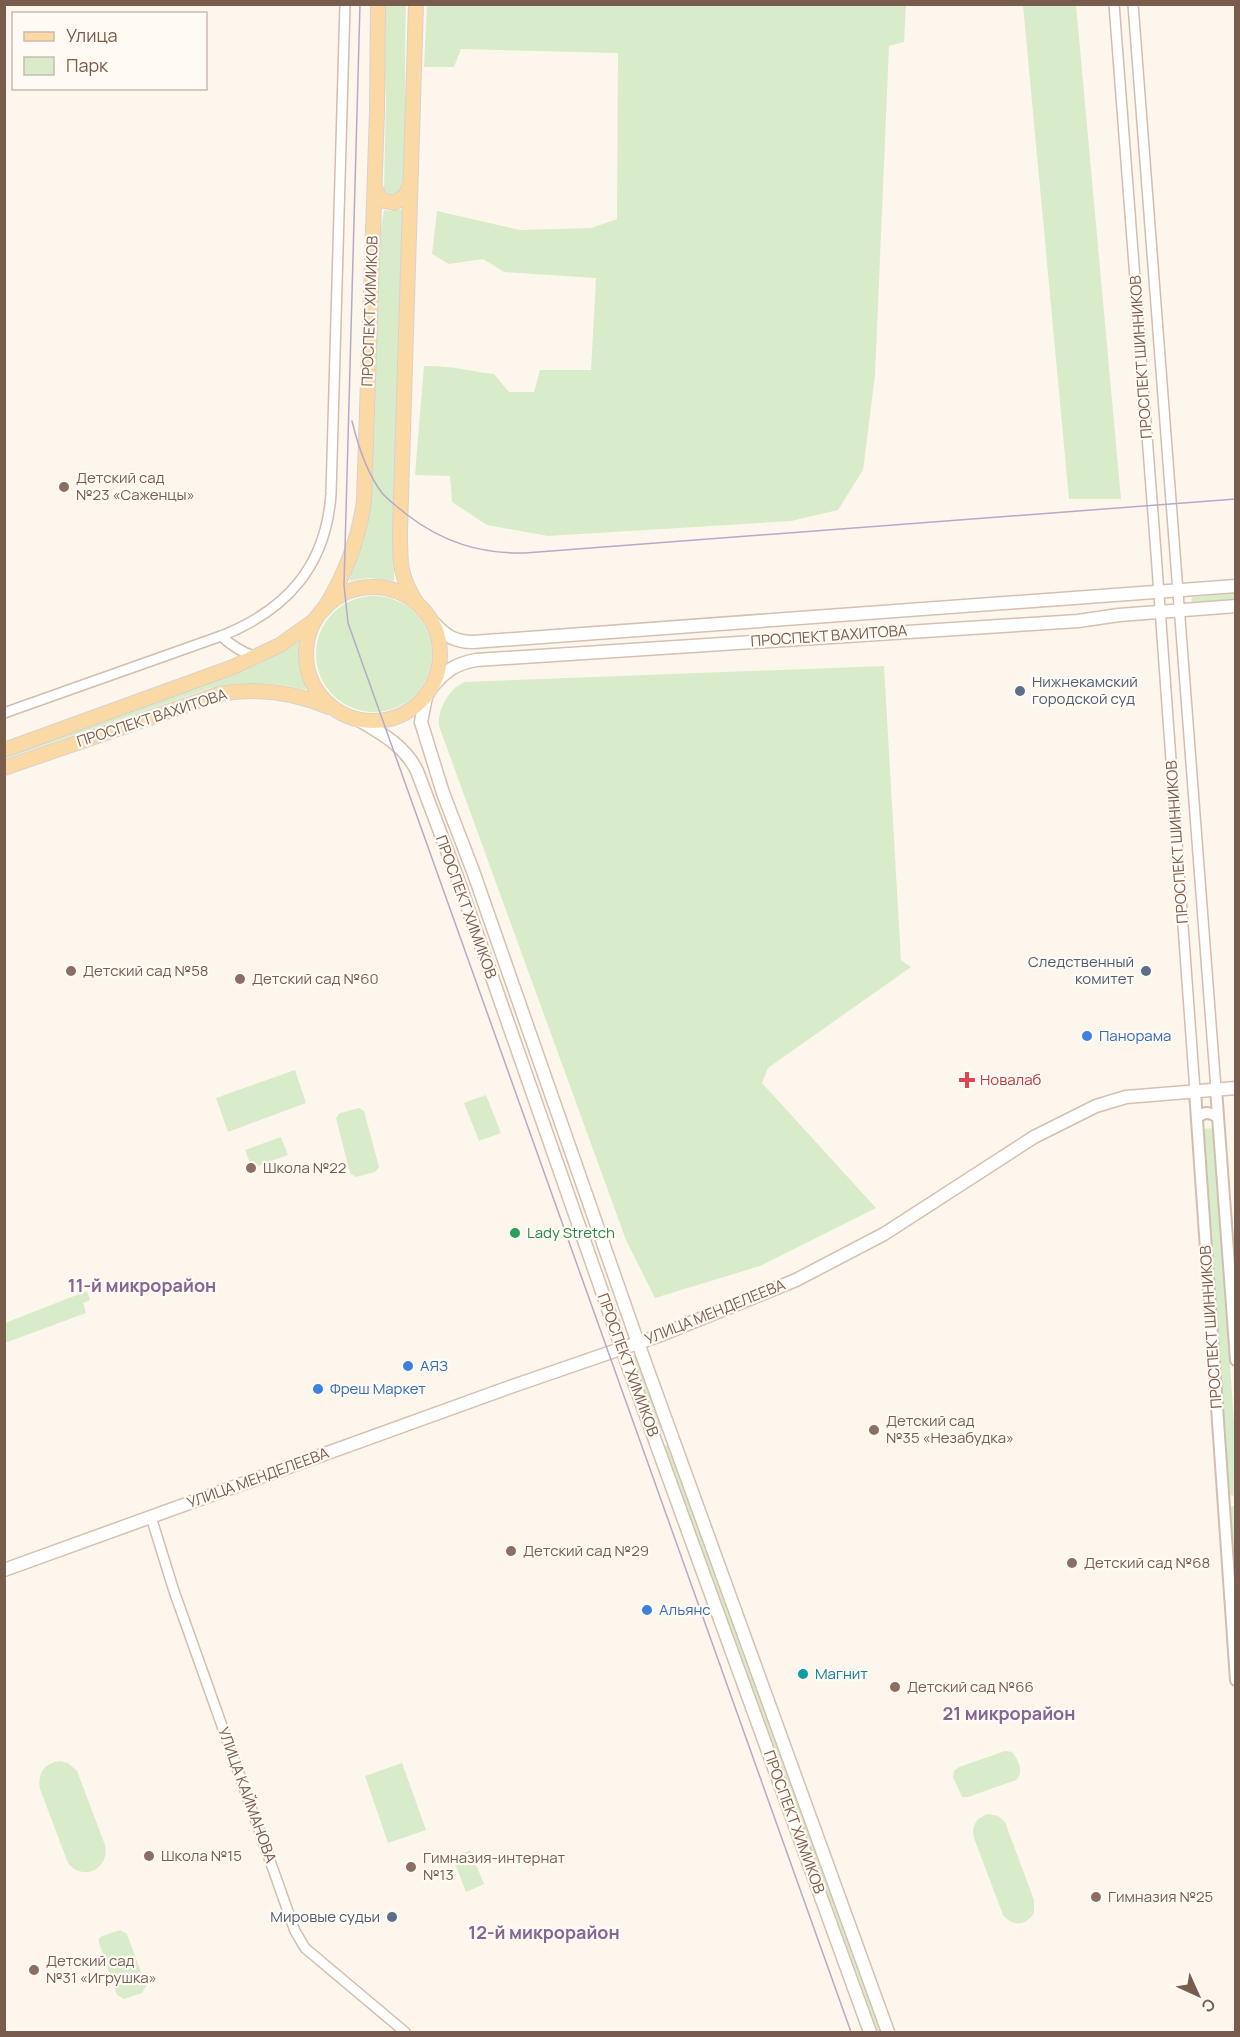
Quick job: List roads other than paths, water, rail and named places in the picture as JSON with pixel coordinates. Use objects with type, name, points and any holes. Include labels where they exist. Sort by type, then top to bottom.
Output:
[{"type":"main road","name":"ПРОСПЕКТ ХИМИКОВ","points":[[320,614],[351,557],[362,514],[366,473],[378,4]]},
{"type":"main road","points":[[416,4],[400,559],[401,574],[416,602]]},
{"type":"main road","points":[[374,186],[381,200],[394,203],[405,196],[411,180]]},
{"type":"main road","name":"ПРОСПЕКТ ВАХИТОВА","points":[[4,750],[257,657],[280,645],[344,594],[370,588],[393,591],[416,602],[449,638],[462,642],[473,642],[1236,586]]},
{"type":"main road","name":"ПРОСПЕКТ ВАХИТОВА","points":[[4,768],[198,700],[235,691],[277,692],[317,702],[359,720],[379,722],[392,719],[412,709],[448,670],[464,662],[476,660],[1078,621],[1119,615],[1236,606]]},
{"type":"main road","name":"ПРОСПЕКТ ВАХИТОВА","points":[[320,614],[308,638],[306,654],[308,671],[322,697],[336,710]]},
{"type":"main road","name":"ПРОСПЕКТ ВАХИТОВА","points":[[428,692],[438,669],[440,657],[440,646],[434,623]]},
{"type":"main road","name":"ПРОСПЕКТ ХИМИКОВ","points":[[428,692],[422,711],[423,734],[638,1342],[888,2032]]},
{"type":"main road","name":"ПРОСПЕКТ ХИМИКОВ","points":[[359,720],[401,749],[413,762],[417,771],[649,1425],[870,2032]]},
{"type":"main road","name":"УЛИЦА МЕНДЕЛЕЕВА","points":[[4,1570],[622,1348],[766,1292],[858,1249],[922,1211],[1034,1137],[1096,1106],[1126,1096],[1236,1088]]},
{"type":"main road","points":[[555,1157],[571,1150]]},
{"type":"main road","points":[[649,1425],[659,1437],[663,1437],[667,1432],[667,1422]]},
{"type":"street","points":[[4,712],[221,636],[254,621],[279,604],[294,590],[317,554],[330,512],[345,4]]},
{"type":"street","name":"ПРОСПЕКТ ШИННИКОВ","points":[[1114,4],[1159,591],[1236,1680]]},
{"type":"street","name":"ПРОСПЕКТ ШИННИКОВ","points":[[1133,4],[1236,1360]]},
{"type":"street","points":[[1144,404],[1162,402]]},
{"type":"street","points":[[221,636],[244,653],[257,657]]},
{"type":"street","points":[[1173,786],[1187,787],[1192,784]]},
{"type":"street","points":[[1197,1118],[1202,1113],[1210,1112],[1218,1117]]},
{"type":"street","points":[[1223,1501],[1236,1500]]},
{"type":"street","name":"УЛИЦА КАЙМАНОВА","points":[[151,1517],[178,1602],[295,1931],[305,1948],[405,2032]]},
{"type":"tram line","points":[[360,4],[344,585],[348,623],[851,2032]]},
{"type":"tram line","points":[[352,421],[367,468],[382,493],[406,514],[448,539],[477,548],[508,553],[1236,499]]},
{"type":"place","name":"Детский сад №23 «Саженцы»","points":[[64,487]]},
{"type":"place","name":"Нижнекамский городской суд","points":[[1020,691]]},
{"type":"place","name":"Детский сад №58","points":[[71,971]]},
{"type":"place","name":"Следственный комитет","points":[[1146,971]]},
{"type":"place","name":"Детский сад №60","points":[[240,979]]},
{"type":"place","name":"Панорама","points":[[1087,1036]]},
{"type":"place","name":"Новалаб","points":[[967,1080]]},
{"type":"place","name":"Школа №22","points":[[251,1168]]},
{"type":"place","name":"Lady Stretch","points":[[515,1233]]},
{"type":"place","name":"АЯЗ","points":[[408,1366]]},
{"type":"place","name":"Фреш Маркет","points":[[318,1389]]},
{"type":"place","name":"Детский сад №35 «Незабудка»","points":[[874,1430]]},
{"type":"place","name":"Детский сад №29","points":[[511,1551]]},
{"type":"place","name":"Детский сад №68","points":[[1072,1563]]},
{"type":"place","name":"Альянс","points":[[647,1610]]},
{"type":"place","name":"Магнит","points":[[803,1674]]},
{"type":"place","name":"Детский сад №66","points":[[895,1687]]},
{"type":"place","name":"Школа №15","points":[[149,1856]]},
{"type":"place","name":"Гимназия-интернат №13","points":[[411,1867]]},
{"type":"place","name":"Гимназия №25","points":[[1096,1897]]},
{"type":"place","name":"Мировые судьи","points":[[392,1917]]},
{"type":"place","name":"Детский сад №31 «Игрушка»","points":[[34,1970]]},
{"type":"district","name":"11-й микрорайон","points":[[142,1286]]},
{"type":"district","name":"21 микрорайон","points":[[1009,1714]]},
{"type":"district","name":"12-й микрорайон","points":[[544,1933]]}]
